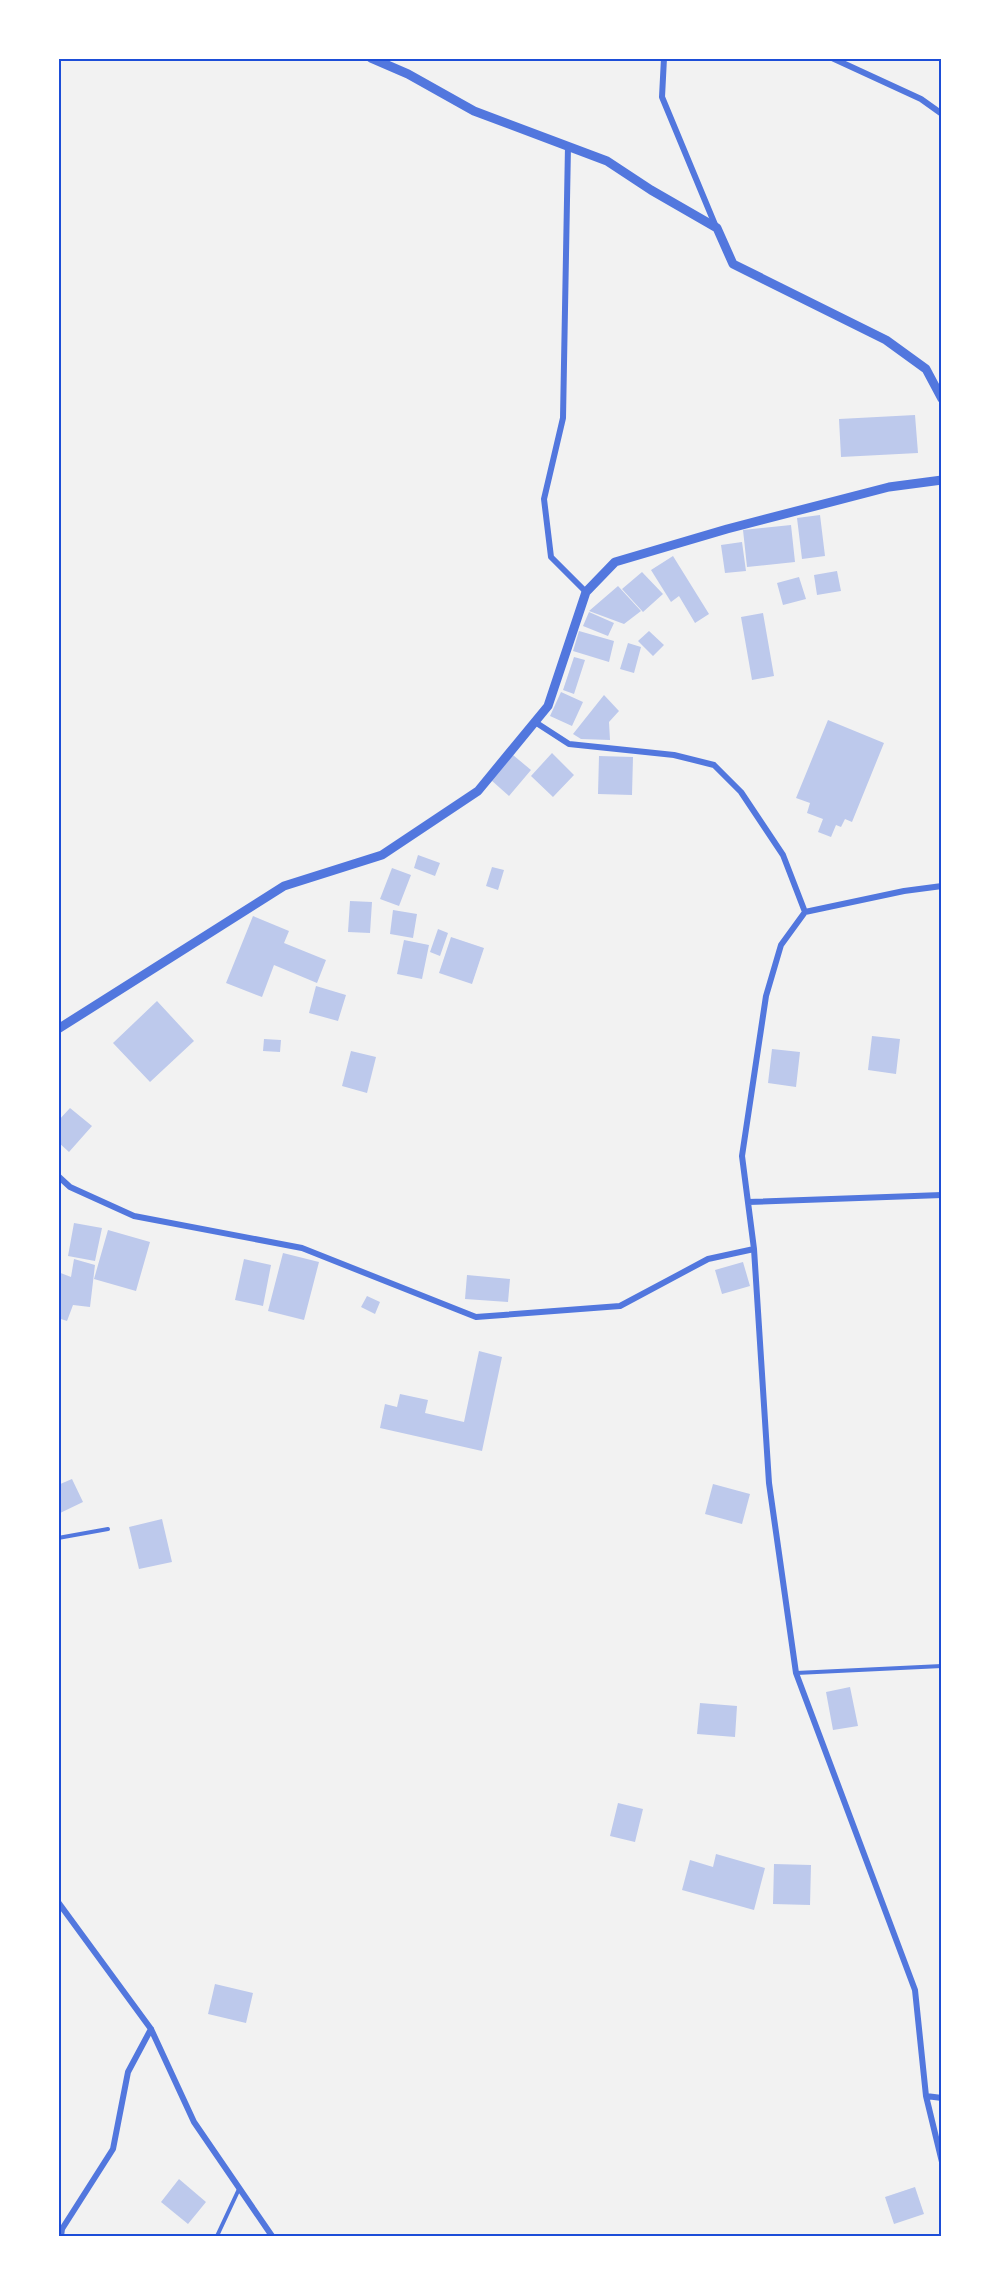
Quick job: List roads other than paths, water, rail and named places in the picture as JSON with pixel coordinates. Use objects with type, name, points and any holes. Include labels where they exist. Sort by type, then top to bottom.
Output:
[{"type":"street","points":[[371,58],[408,74],[474,111],[607,161],[651,190],[717,228]]},
{"type":"street","points":[[664,58],[662,97],[733,264],[886,340],[926,369],[942,399]]},
{"type":"street","points":[[832,58],[921,99],[942,114]]},
{"type":"street","points":[[568,146],[562,418],[544,499],[551,557],[586,592]]},
{"type":"street","points":[[58,1029],[284,886],[382,855],[478,791],[548,706],[586,592],[615,562],[727,529],[889,487],[942,480]]},
{"type":"street","points":[[535,722],[569,744],[674,755],[714,765],[741,792],[783,855],[805,912]]},
{"type":"street","points":[[942,886],[904,891],[805,912],[781,945],[766,996],[742,1156],[754,1249],[769,1482],[796,1672],[915,1990],[926,2096],[942,2162]]},
{"type":"street","points":[[58,1176],[70,1187],[134,1216],[302,1248],[476,1317],[620,1306],[708,1259],[754,1249]]},
{"type":"street","points":[[748,1202],[942,1195]]},
{"type":"street","points":[[58,1902],[151,2029],[194,2122],[272,2236]]},
{"type":"street","points":[[61,2236],[62,2229],[114,2149],[128,2072],[151,2029]]},
{"type":"street","points":[[926,2096],[942,2098]]},
{"type":"lane","points":[[58,1538],[108,1529]]},
{"type":"lane","points":[[796,1672],[942,1666]]},
{"type":"lane","points":[[217,2236],[239,2189]]}]
